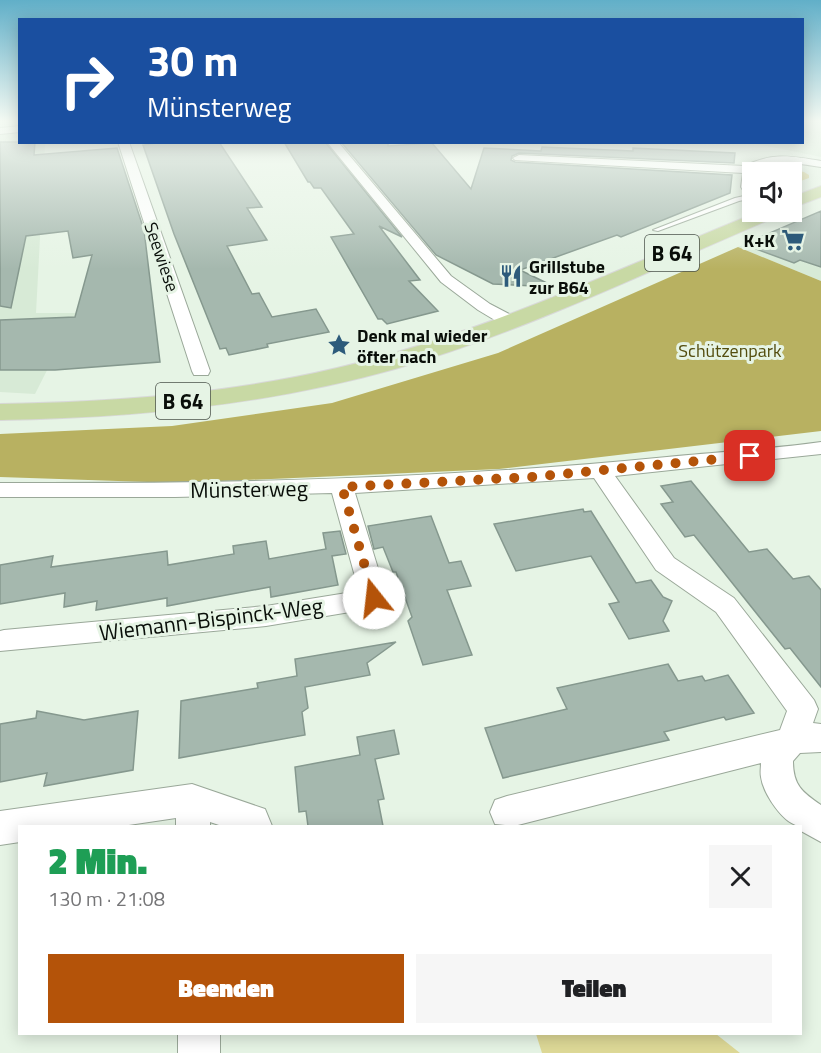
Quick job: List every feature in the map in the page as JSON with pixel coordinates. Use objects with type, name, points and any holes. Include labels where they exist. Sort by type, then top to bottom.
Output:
[{"type":"main road","points":[[802,199],[821,191]]},
{"type":"main road","name":"B 64","points":[[0,412],[134,406],[227,396],[276,388],[386,363],[508,321],[748,222]]},
{"type":"street","name":"Seewiese","points":[[133,170],[201,371]]},
{"type":"street","points":[[355,170],[446,279],[484,307],[508,321]]},
{"type":"street","name":"Münsterweg","points":[[0,490],[161,491],[342,487],[601,472],[821,448]]},
{"type":"street","points":[[601,472],[665,564],[725,605],[803,709],[806,740]]},
{"type":"street","name":"Wiemann-Bispinck-Weg","points":[[4,641],[266,616],[374,598],[342,487]]},
{"type":"street","points":[[507,812],[806,740]]},
{"type":"street","points":[[806,740],[777,756],[777,779],[792,804],[821,825]]},
{"type":"street","points":[[39,825],[193,813],[253,821],[255,825]]},
{"type":"street","points":[[0,828],[18,827]]},
{"type":"street","points":[[199,1035],[199,1053]]},
{"type":"lane","points":[[656,230],[742,197]]},
{"type":"shaded area","points":[[0,170],[44,170],[36,313],[76,313],[35,394],[0,392]]},
{"type":"shaded area","points":[[802,172],[809,175],[809,178],[802,180]]},
{"type":"shaded area","name":"K+K","points":[[821,211],[821,281],[738,247],[796,222],[802,222],[802,219]]},
{"type":"shaded area","points":[[536,1035],[717,1035],[740,1053],[542,1053]]},
{"type":"green space","name":"Schützenpark","points":[[738,247],[821,281],[821,431],[499,469],[177,483],[0,477],[0,434],[172,426],[332,403],[498,353]]},
{"type":"building","points":[[0,170],[124,170],[144,230],[160,362],[55,370],[0,370],[0,320],[75,317],[92,255],[73,258],[68,231],[26,236],[11,308],[0,306]]},
{"type":"building","points":[[152,170],[238,170],[262,207],[247,208],[267,240],[227,246],[252,294],[259,293],[272,317],[316,309],[329,332],[267,344],[268,347],[229,355],[226,348],[220,349],[174,234]]},
{"type":"building","points":[[301,170],[348,170],[402,237],[379,226],[420,280],[409,281],[438,311],[387,324],[382,319],[378,319],[331,237],[354,234],[321,188],[314,188]]},
{"type":"building","points":[[365,170],[455,170],[471,189],[477,170],[651,170],[732,175],[730,193],[621,237],[617,235],[520,270],[555,287],[493,284],[436,255]]},
{"type":"building","name":"K+K","points":[[821,211],[821,267],[800,260],[794,263],[756,249],[771,242],[758,238],[795,222],[802,222],[802,219]]},
{"type":"building","points":[[691,481],[749,552],[767,549],[793,579],[809,576],[821,590],[821,687],[790,648],[785,649],[694,535],[685,537],[661,504],[673,502],[661,486]]},
{"type":"building","points":[[583,509],[584,512],[591,511],[636,583],[651,580],[663,597],[672,601],[663,621],[669,631],[629,639],[609,604],[619,602],[591,556],[516,571],[494,524]]},
{"type":"building","points":[[431,516],[449,563],[461,561],[471,586],[447,590],[472,655],[423,665],[408,621],[412,617],[396,572],[393,572],[383,547],[374,549],[368,526]]},
{"type":"building","points":[[340,531],[346,554],[332,556],[338,585],[271,597],[270,587],[167,606],[167,598],[96,610],[97,601],[64,607],[65,593],[0,604],[0,565],[53,556],[51,567],[167,551],[168,565],[234,554],[233,546],[266,541],[269,559],[326,549],[323,533]]},
{"type":"building","points":[[396,642],[367,663],[370,675],[305,687],[308,708],[302,712],[305,735],[179,758],[181,701],[258,688],[257,683],[297,676],[295,659]]},
{"type":"building","points":[[668,664],[678,681],[702,676],[705,681],[728,675],[754,713],[726,720],[724,717],[664,732],[669,740],[503,778],[485,728],[567,709],[557,688]]},
{"type":"building","points":[[37,711],[84,720],[138,711],[133,770],[44,786],[47,773],[0,782],[0,724],[36,718]]},
{"type":"building","points":[[394,730],[399,754],[375,759],[384,799],[378,800],[383,825],[308,825],[306,811],[299,812],[295,767],[360,755],[357,737]]},
{"type":"place","name":"K+K","points":[[793,240]]},
{"type":"place","name":"Grillstube zur B64","points":[[511,276]]},
{"type":"place","name":"Denk mal wieder öfter nach","points":[[339,345]]},
{"type":"route","points":[[374,598],[342,487],[601,472],[750,456]]}]
